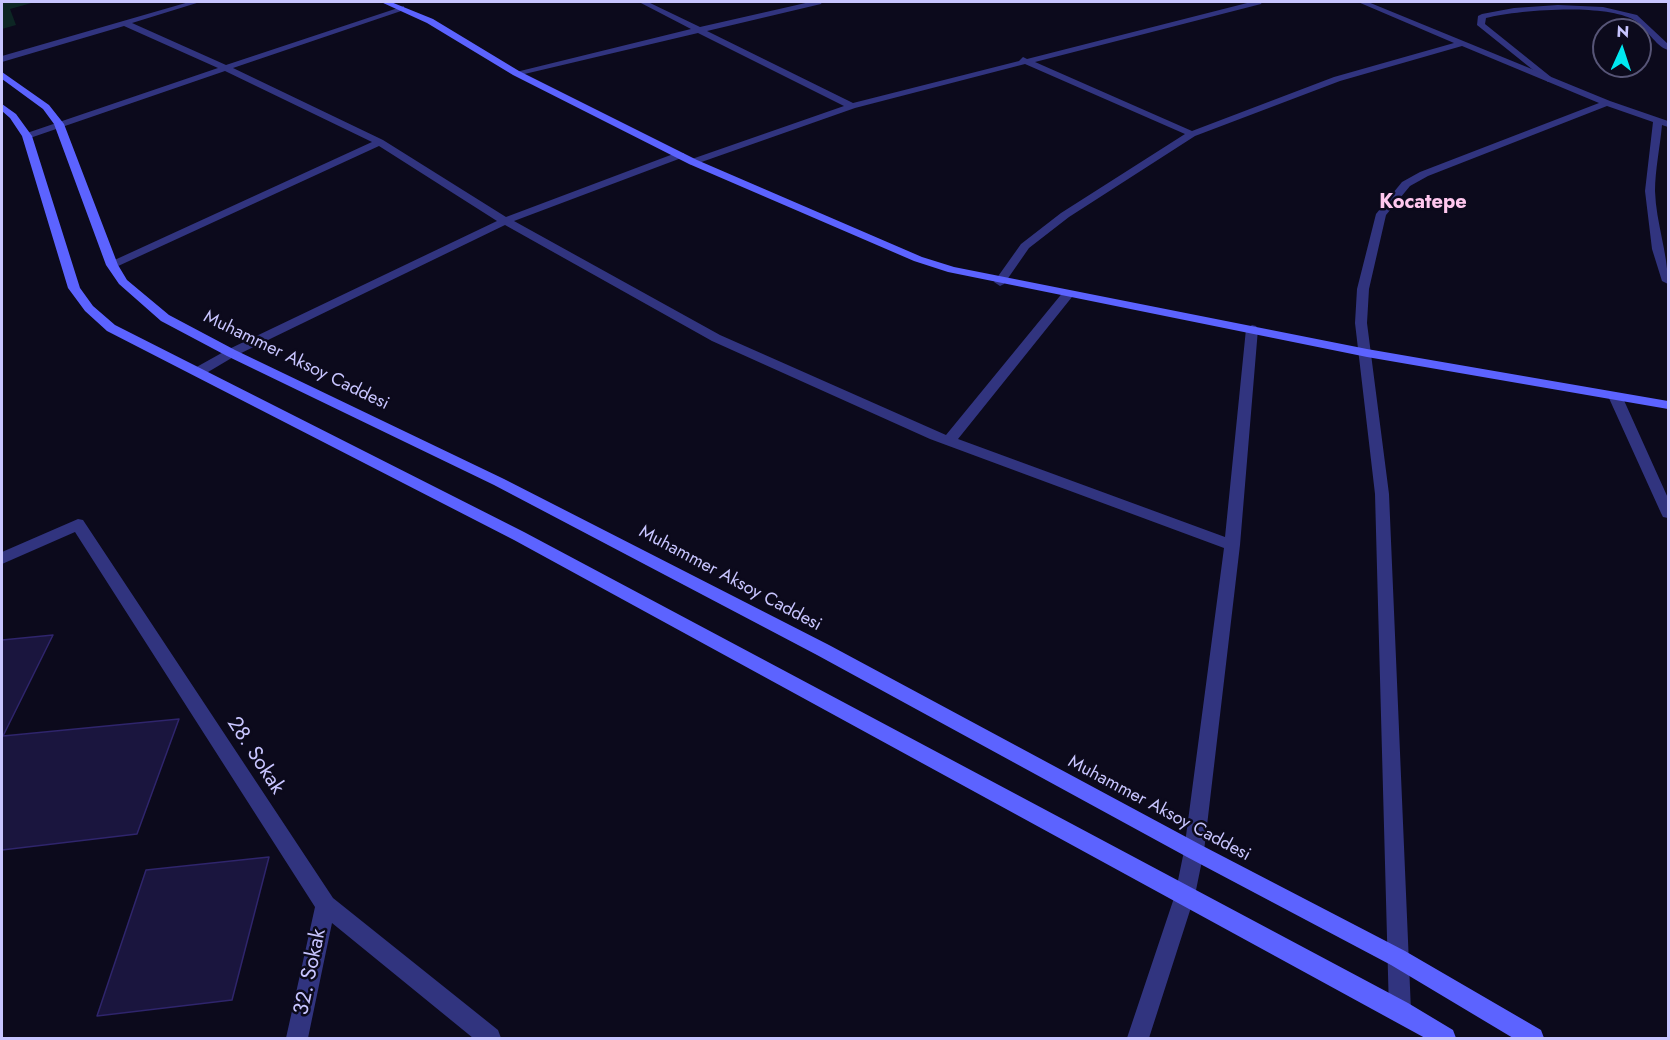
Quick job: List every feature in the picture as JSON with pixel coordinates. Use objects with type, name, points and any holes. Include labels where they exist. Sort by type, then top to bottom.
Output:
[{"type":"main road","points":[[385,2],[456,35],[516,73],[693,162],[918,259],[1000,282],[1367,353],[1668,405]]},
{"type":"main road","name":"Muhammer Aksoy Caddesi","points":[[2,75],[40,102],[59,124],[112,264],[123,282],[165,318],[231,353],[489,477],[624,545],[834,655],[1194,851],[1398,958],[1533,1038]]},
{"type":"main road","points":[[2,107],[13,116],[27,136],[68,269],[71,287],[82,303],[111,328],[519,536],[1400,1011],[1445,1038]]},
{"type":"street","points":[[2,59],[196,2]]},
{"type":"street","points":[[643,2],[852,105]]},
{"type":"street","points":[[516,73],[697,28],[818,2]]},
{"type":"street","points":[[693,162],[852,105],[1258,2]]},
{"type":"street","points":[[1362,2],[1607,103],[1663,123],[1650,191],[1658,249],[1668,281]]},
{"type":"street","points":[[27,136],[401,8]]},
{"type":"street","points":[[1548,79],[1481,25],[1482,16],[1500,11],[1574,9],[1614,12],[1634,17],[1668,48]]},
{"type":"street","points":[[124,23],[292,98],[380,142],[505,220],[716,338],[949,441],[1232,545]]},
{"type":"street","points":[[1000,282],[1025,246],[1058,220],[1192,134],[1318,85],[1464,44]]},
{"type":"street","points":[[1023,60],[1192,134]]},
{"type":"street","points":[[1400,1011],[1382,494],[1367,353],[1361,323],[1363,289],[1381,214],[1391,199],[1406,184],[1424,174],[1607,103]]},
{"type":"street","points":[[112,264],[380,142]]},
{"type":"street","points":[[198,372],[231,353],[505,220],[680,155]]},
{"type":"street","points":[[949,441],[1068,294]]},
{"type":"street","points":[[1138,1038],[1185,895],[1194,851],[1232,545],[1252,329]]},
{"type":"street","points":[[1615,396],[1668,513]]},
{"type":"street","name":"28. Sokak","points":[[2,558],[78,524],[326,905],[490,1038]]},
{"type":"street","name":"32. Sokak","points":[[297,1038],[326,905]]},
{"type":"green space","points":[[2,2],[35,2],[10,9],[16,25],[2,29]]},
{"type":"building","points":[[53,635],[3,736],[179,719],[137,834],[2,850],[2,640]]},
{"type":"building","points":[[269,857],[232,1000],[97,1016],[146,870]]},
{"type":"district","name":"Kocatepe","points":[[1423,203]]}]
